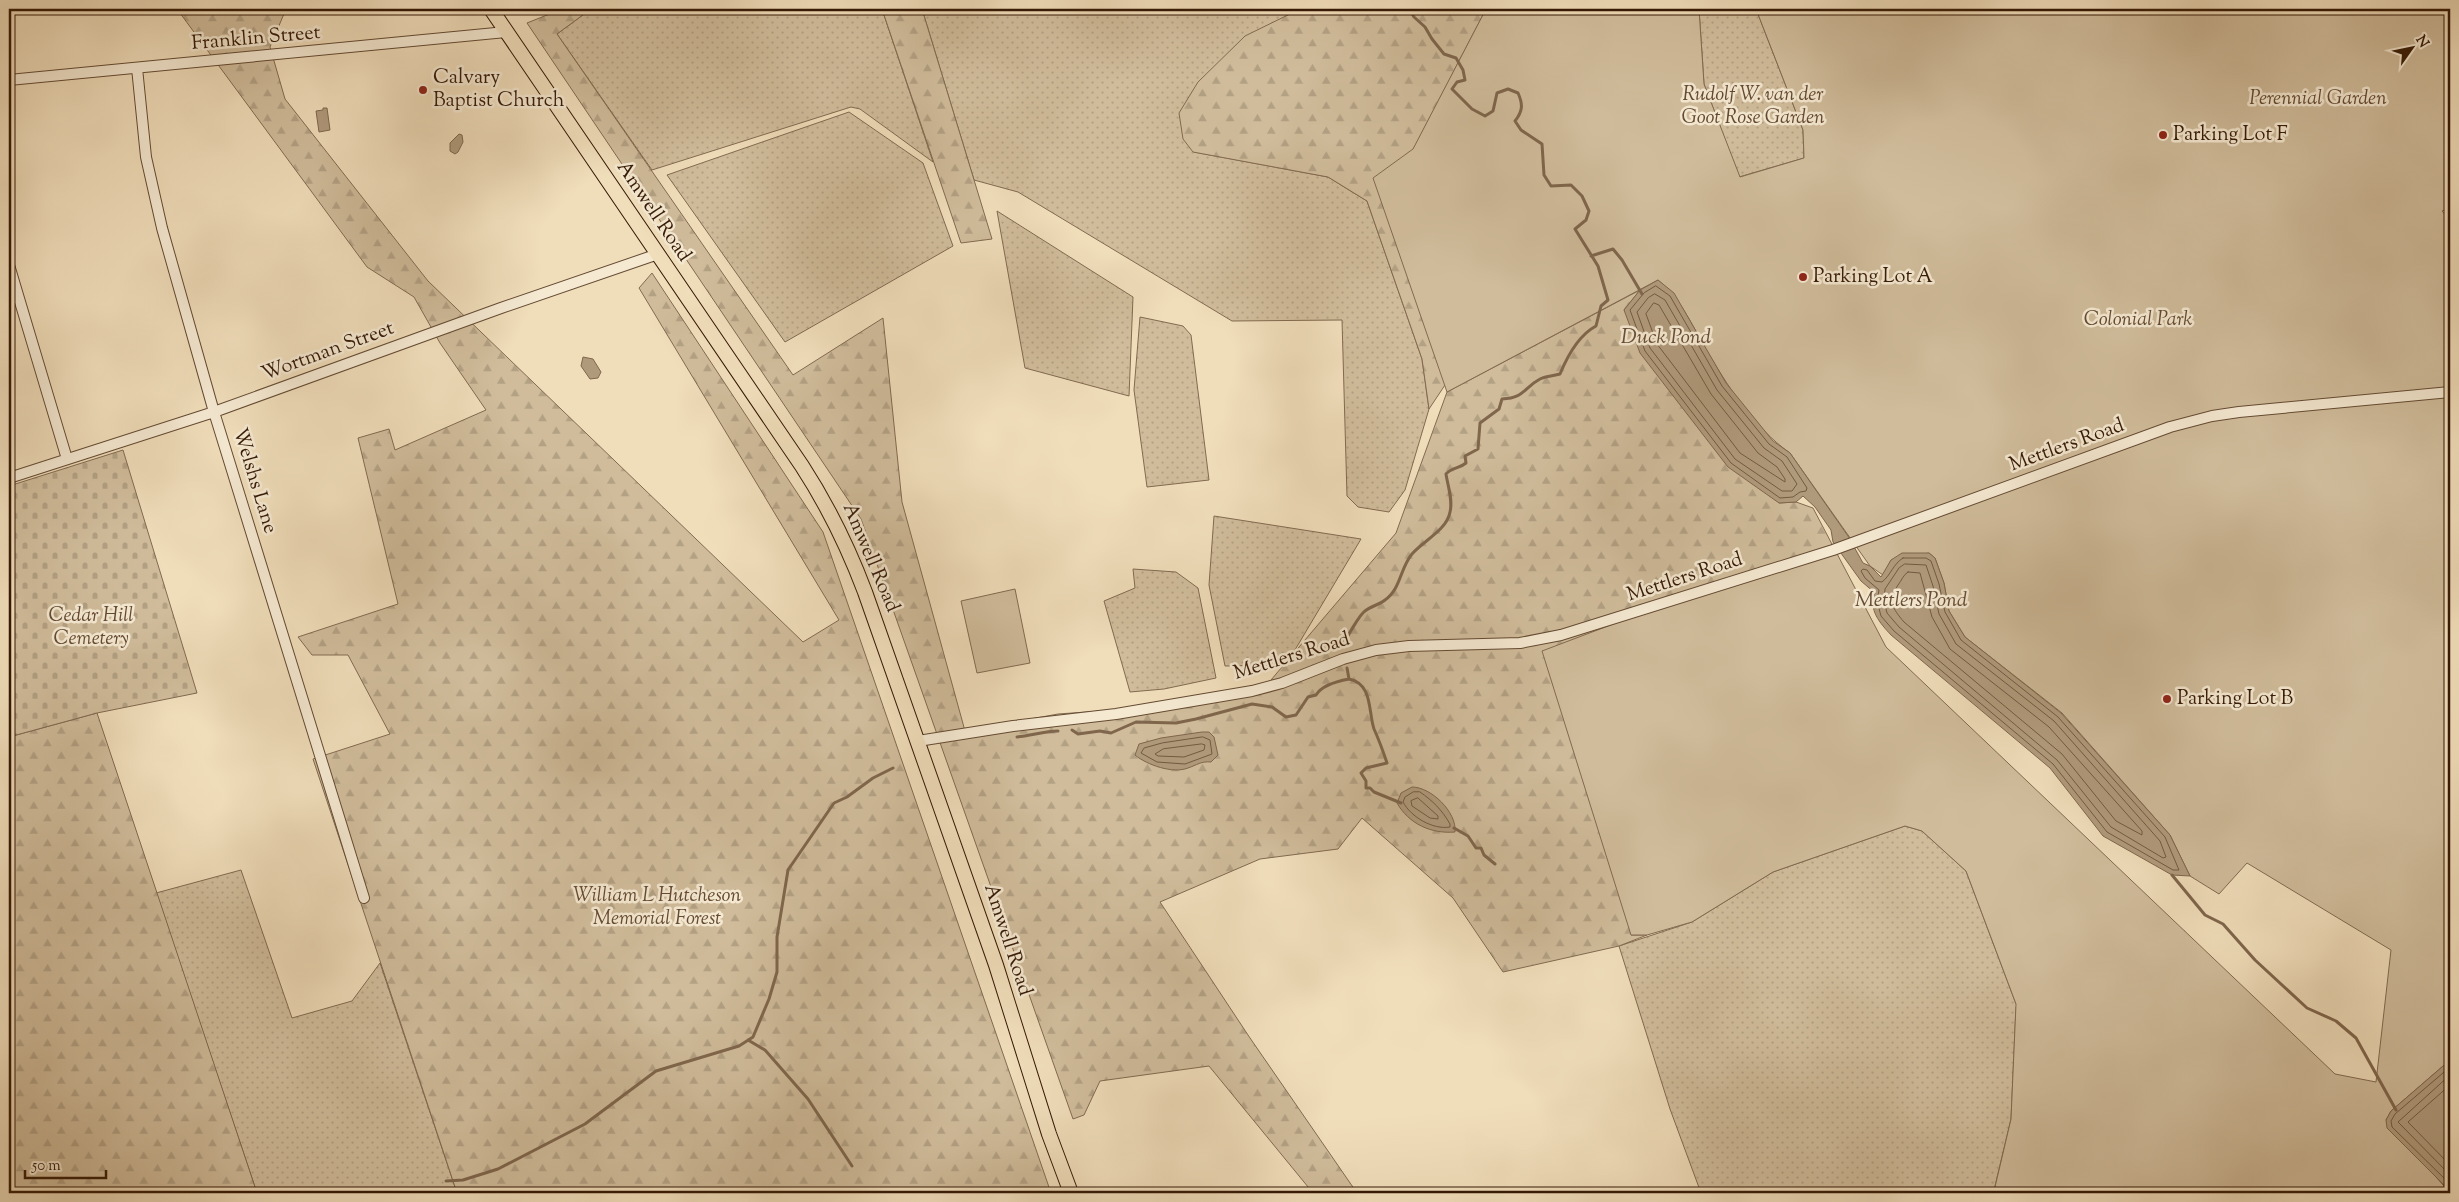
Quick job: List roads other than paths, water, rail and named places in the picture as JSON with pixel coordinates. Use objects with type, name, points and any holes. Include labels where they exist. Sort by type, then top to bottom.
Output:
[{"type":"main road","name":"Amwell Road","points":[[491,9],[802,466],[832,516],[865,592],[918,741],[996,965],[1049,1134],[1070,1193]]},
{"type":"street","name":"Franklin Street","points":[[9,80],[506,32]]},
{"type":"street","name":"Welshs Lane","points":[[137,68],[146,157],[153,194],[214,412],[364,898]]},
{"type":"street","name":"Wortman Street","points":[[9,478],[214,412],[658,254]]},
{"type":"street","points":[[9,265],[67,459]]},
{"type":"street","name":"Mettlers Road","points":[[918,741],[1013,726],[1116,714],[1252,691],[1282,683],[1343,659],[1376,650],[1418,646],[1535,642],[1580,630],[1832,550],[2161,430],[2212,416],[2450,392]]},
{"type":"water","points":[[323,108],[327,108],[330,130],[319,132],[316,111],[323,110]]},
{"type":"water","points":[[459,134],[462,135],[463,142],[455,154],[450,151],[450,143]]},
{"type":"water","points":[[1658,280],[1674,293],[1726,383],[1773,441],[1790,453],[1848,536],[1863,563],[1870,566],[1881,577],[1891,560],[1902,553],[1929,553],[1935,558],[1944,583],[1949,611],[1965,637],[2061,713],[2170,835],[2190,876],[2172,875],[2103,836],[2050,768],[1891,635],[1879,621],[1874,611],[1873,599],[1875,593],[1861,581],[1833,542],[1831,530],[1815,507],[1803,496],[1796,502],[1779,503],[1728,467],[1640,353],[1624,310],[1640,290]]},
{"type":"water","points":[[583,357],[593,359],[601,372],[598,378],[590,379],[581,366]]},
{"type":"water","points":[[1209,732],[1214,737],[1218,755],[1211,762],[1182,770],[1175,770],[1160,768],[1135,755],[1139,744],[1161,738]]},
{"type":"water","points":[[1412,787],[1427,791],[1441,802],[1452,817],[1455,824],[1455,832],[1429,829],[1408,817],[1397,803],[1401,793]]},
{"type":"water","points":[[2450,1060],[2450,1191],[2387,1128],[2386,1120],[2391,1111]]},
{"type":"waterway","points":[[1343,646],[1363,613],[1383,602],[1390,595],[1412,554],[1440,530],[1448,518],[1451,498],[1446,474],[1466,463],[1465,456],[1478,449],[1480,423],[1499,409],[1502,399],[1520,395],[1534,382],[1560,374],[1579,341],[1596,326],[1601,306],[1608,300],[1598,266],[1575,229],[1586,220],[1589,211],[1582,196],[1571,185],[1551,186],[1544,175],[1542,144],[1521,130],[1515,121],[1520,114],[1521,107],[1518,93],[1508,89],[1497,93],[1493,111],[1485,116],[1472,109],[1452,89],[1457,82],[1465,80],[1463,70],[1456,58],[1444,54],[1425,27],[1414,17],[1409,9]]},
{"type":"waterway","points":[[1591,256],[1613,249],[1622,260],[1642,294]]},
{"type":"waterway","points":[[1072,730],[1078,734],[1100,731],[1111,733],[1136,722],[1176,723],[1252,704],[1272,707],[1286,717],[1296,715],[1308,697],[1316,695],[1331,684],[1349,679],[1347,668]]},
{"type":"waterway","points":[[1349,679],[1357,682],[1366,692],[1374,729],[1387,763],[1366,768],[1361,773],[1366,781],[1366,788],[1370,788],[1374,792],[1401,803]]},
{"type":"waterway","points":[[1017,737],[1058,731]]},
{"type":"waterway","points":[[446,1181],[463,1180],[498,1169],[585,1124],[656,1071],[739,1046],[753,1037],[769,999],[777,972],[777,937],[788,870],[834,803],[847,797],[873,778],[893,768]]},
{"type":"waterway","points":[[1454,828],[1468,836],[1476,848],[1481,848],[1484,855],[1495,864]]},
{"type":"waterway","points":[[2172,875],[2205,915],[2223,924],[2255,960],[2307,1008],[2336,1021],[2356,1038],[2396,1110]]},
{"type":"waterway","points":[[748,1040],[765,1050],[808,1099],[852,1166]]},
{"type":"place","name":"Calvary Baptist Church","points":[[423,90]]},
{"type":"place","name":"Parking Lot F","points":[[2163,135]]},
{"type":"place","name":"Parking Lot A","points":[[1803,277]]},
{"type":"place","name":"Parking Lot B","points":[[2167,699]]},
{"type":"park label","name":"Perennial Garden","points":[[2318,99]]},
{"type":"park label","name":"Rudolf W. van der Goot Rose Garden","points":[[1753,106]]},
{"type":"park label","name":"Colonial Park","points":[[2138,320]]},
{"type":"park label","name":"Cedar Hill Cemetery","points":[[91,628]]},
{"type":"park label","name":"William L Hutcheson Memorial Forest","points":[[657,908]]},
{"type":"water label","name":"Duck Pond","points":[[1666,338]]},
{"type":"water label","name":"Mettlers Pond","points":[[1911,601]]}]
